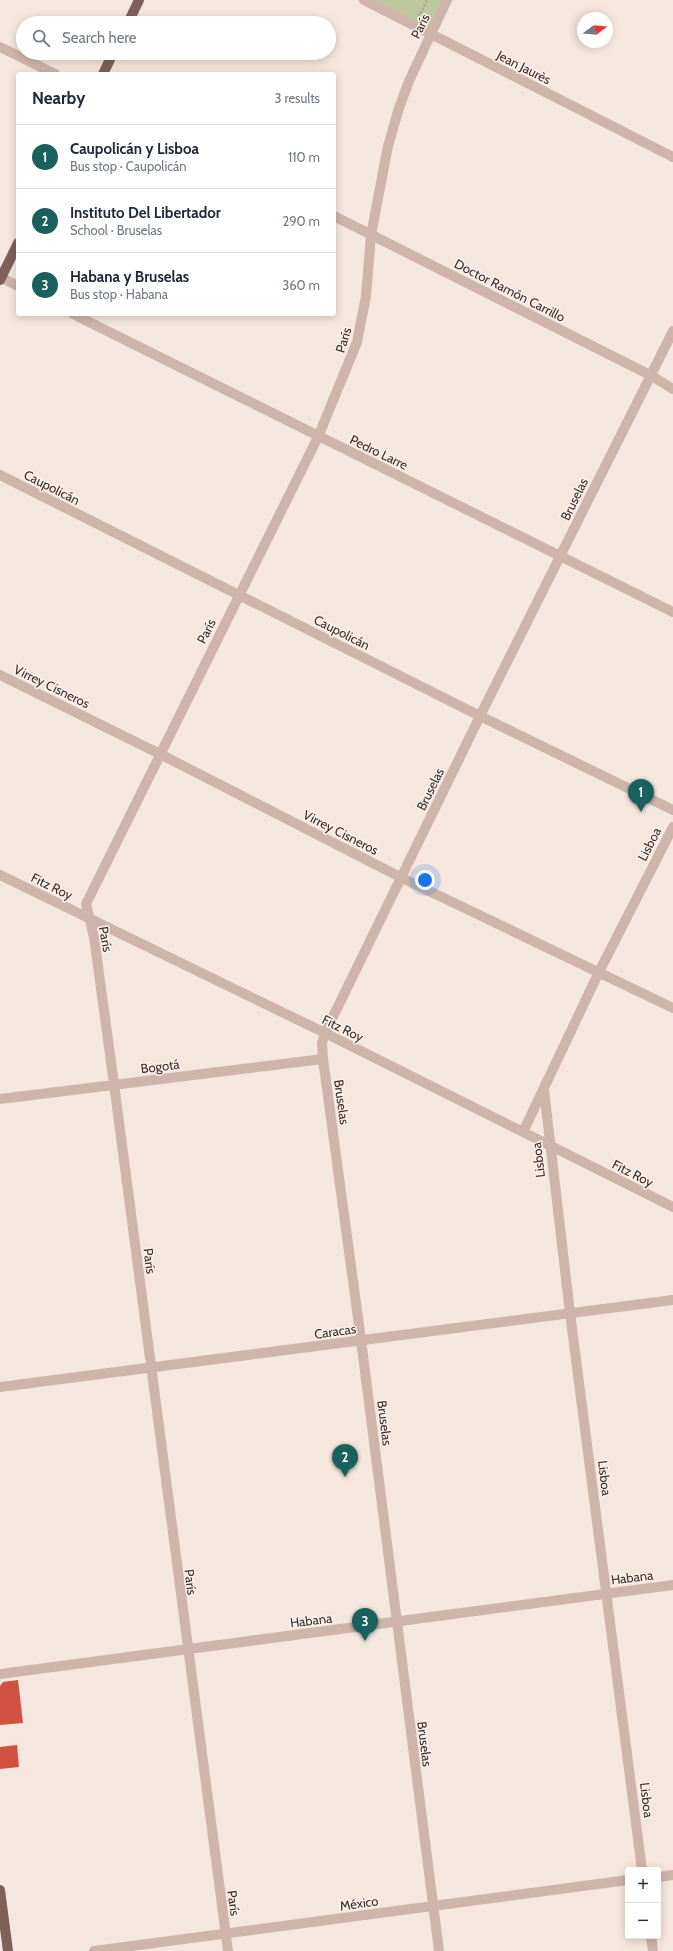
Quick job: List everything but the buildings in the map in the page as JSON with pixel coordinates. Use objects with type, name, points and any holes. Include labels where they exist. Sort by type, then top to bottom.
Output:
[{"type":"main road","points":[[131,16],[139,0]]},
{"type":"main road","points":[[104,72],[110,60]]},
{"type":"main road","points":[[0,279],[16,247]]},
{"type":"main road","points":[[0,1890],[8,1951]]},
{"type":"street","name":"Jean Jaurès","points":[[364,0],[673,157]]},
{"type":"street","name":"París","points":[[228,1951],[94,936],[86,904],[318,437],[357,342],[366,296],[371,235],[388,146],[399,108],[447,0]]},
{"type":"street","points":[[0,47],[16,55]]},
{"type":"street","points":[[26,60],[51,72]]},
{"type":"street","name":"Doctor Ramón Carrillo","points":[[336,217],[673,389]]},
{"type":"street","points":[[0,279],[16,285]]},
{"type":"street","name":"Pedro Larre","points":[[77,316],[318,437],[561,555],[673,612]]},
{"type":"street","name":"Bruselas","points":[[439,1951],[322,1043],[325,1033],[480,716],[673,331]]},
{"type":"street","name":"Caupolicán","points":[[0,475],[480,716],[673,810]]},
{"type":"street","name":"Virrey Cisneros","points":[[0,675],[160,754],[402,878],[673,1008]]},
{"type":"street","name":"Lisboa","points":[[523,1132],[599,972],[673,826]]},
{"type":"street","name":"Fitz Roy","points":[[0,875],[325,1033],[673,1207]]},
{"type":"street","name":"Bogotá","points":[[0,1099],[323,1059]]},
{"type":"street","name":"Lisboa","points":[[544,1090],[549,1145],[570,1313],[642,1867]]},
{"type":"street","name":"Caracas","points":[[0,1387],[673,1300]]},
{"type":"street","name":"Habana","points":[[0,1674],[673,1585]]},
{"type":"street","points":[[661,1876],[673,1874]]},
{"type":"street","name":"México","points":[[94,1951],[625,1880]]},
{"type":"street","points":[[651,1939],[653,1951]]},
{"type":"path","points":[[414,12],[420,15],[427,0]]},
{"type":"green space","points":[[372,0],[442,0],[429,27]]},
{"type":"place","name":"Caupolicán y Lisboa","points":[[641,812]]},
{"type":"place","name":"Instituto Del Libertador","points":[[345,1477]]},
{"type":"place","name":"Habana y Bruselas","points":[[365,1641]]}]
